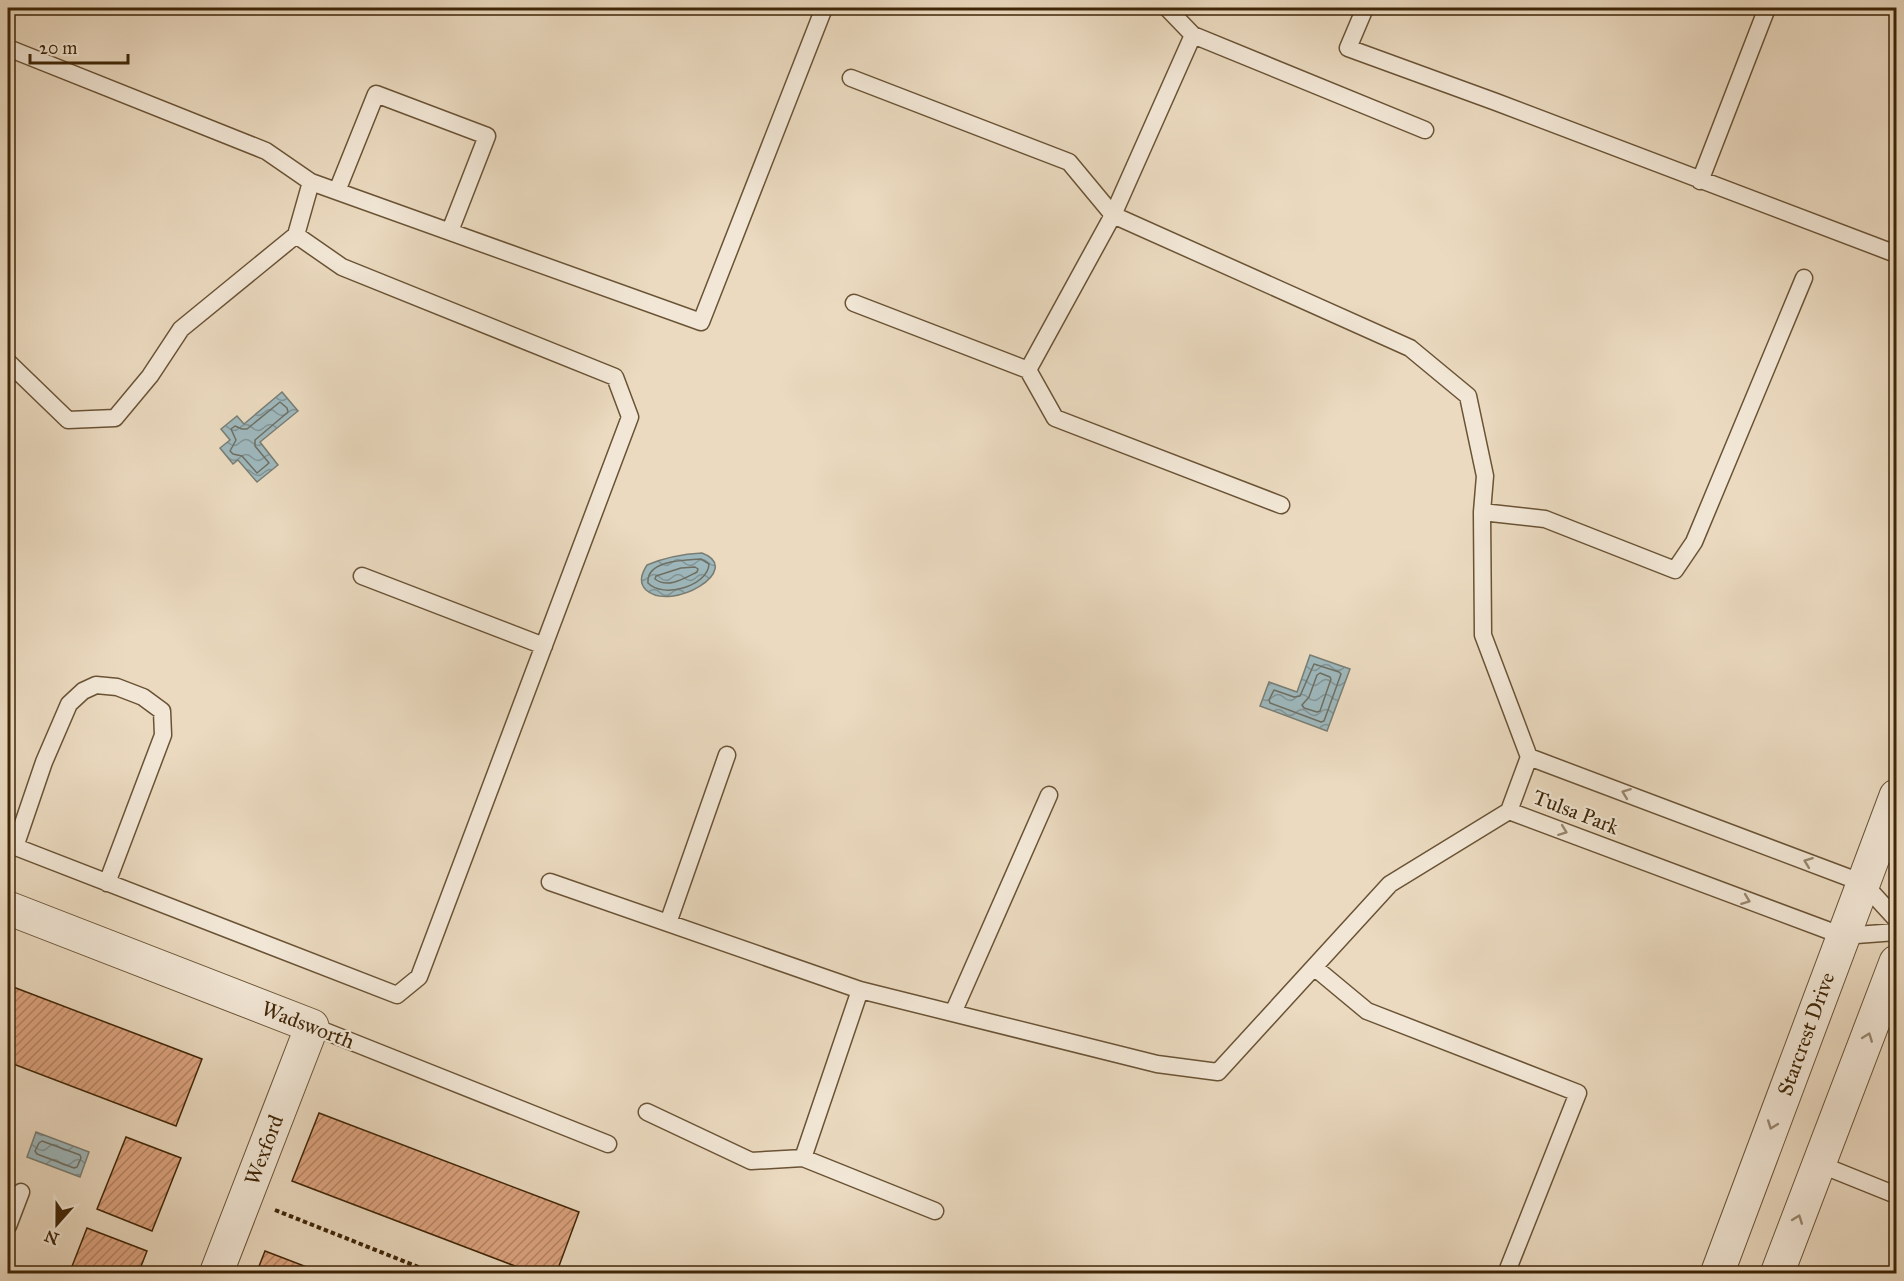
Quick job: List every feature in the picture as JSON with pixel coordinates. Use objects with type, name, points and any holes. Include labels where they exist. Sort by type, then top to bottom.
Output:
[{"type":"street","name":"Starcrest Drive","points":[[1717,1274],[1896,796]]},
{"type":"street","name":"Wadsworth","points":[[8,908],[312,1026]]},
{"type":"street","points":[[1777,1274],[1896,962]]},
{"type":"street","name":"Wexford","points":[[216,1274],[312,1026]]},
{"type":"lane","points":[[8,48],[266,152],[311,182],[701,322],[824,8]]},
{"type":"lane","points":[[1167,8],[1193,35],[1425,130]]},
{"type":"lane","points":[[1365,8],[1348,48],[1896,254]]},
{"type":"lane","points":[[1700,181],[1767,8]]},
{"type":"lane","points":[[1028,370],[1113,215],[1193,35]]},
{"type":"lane","points":[[851,78],[1069,162],[1113,215],[1410,348],[1468,396],[1485,476],[1482,512],[1483,635],[1529,757]]},
{"type":"lane","points":[[337,191],[376,93],[487,136],[450,231]]},
{"type":"lane","points":[[8,362],[68,420],[115,418],[150,376],[181,329],[296,235],[311,182]]},
{"type":"lane","points":[[107,883],[163,735],[162,711],[134,694],[117,687],[96,685],[83,691],[69,704],[11,845],[107,883],[397,995],[419,977],[630,417],[615,377],[342,267],[296,235]]},
{"type":"lane","points":[[1482,512],[1545,519],[1675,570],[1694,542],[1804,278]]},
{"type":"lane","points":[[854,303],[1028,370],[1054,418],[1281,505]]},
{"type":"lane","points":[[362,576],[543,646]]},
{"type":"lane","points":[[668,923],[727,754]]},
{"type":"lane","name":"Tulsa Park","points":[[1896,919],[1863,883],[1529,757],[1509,811],[1843,936],[1896,932]]},
{"type":"lane","points":[[953,1013],[1049,795]]},
{"type":"lane","points":[[550,882],[860,990],[1157,1064],[1218,1072],[1390,884],[1509,811]]},
{"type":"lane","points":[[1314,967],[1367,1011],[1578,1093],[1506,1274]]},
{"type":"lane","points":[[803,1158],[860,990]]},
{"type":"lane","name":"Wadsworth","points":[[312,1026],[608,1144]]},
{"type":"lane","points":[[647,1112],[751,1161],[803,1158],[935,1211]]},
{"type":"lane","points":[[1819,1164],[1896,1195]]},
{"type":"lane","points":[[8,1226],[21,1192]]},
{"type":"path","points":[[245,1198],[436,1274]]},
{"type":"water","points":[[282,392],[298,411],[260,442],[278,465],[257,482],[238,460],[233,464],[220,448],[230,440],[221,429],[237,416],[244,424]]},
{"type":"water","points":[[702,553],[713,560],[715,569],[710,578],[700,586],[686,593],[658,596],[646,590],[642,584],[647,565],[674,556]]},
{"type":"water","points":[[1310,655],[1350,669],[1327,731],[1260,706],[1269,682],[1297,692]]},
{"type":"water","points":[[36,1132],[89,1152],[80,1177],[27,1157]]},
{"type":"building","points":[[8,985],[202,1059],[176,1126],[8,1062]]},
{"type":"building","points":[[319,1113],[579,1212],[556,1274],[536,1274],[292,1181]]},
{"type":"building","points":[[126,1137],[181,1158],[152,1231],[97,1209]]},
{"type":"building","points":[[87,1228],[147,1251],[138,1274],[69,1274]]},
{"type":"building","points":[[265,1251],[325,1274],[256,1274]]}]
